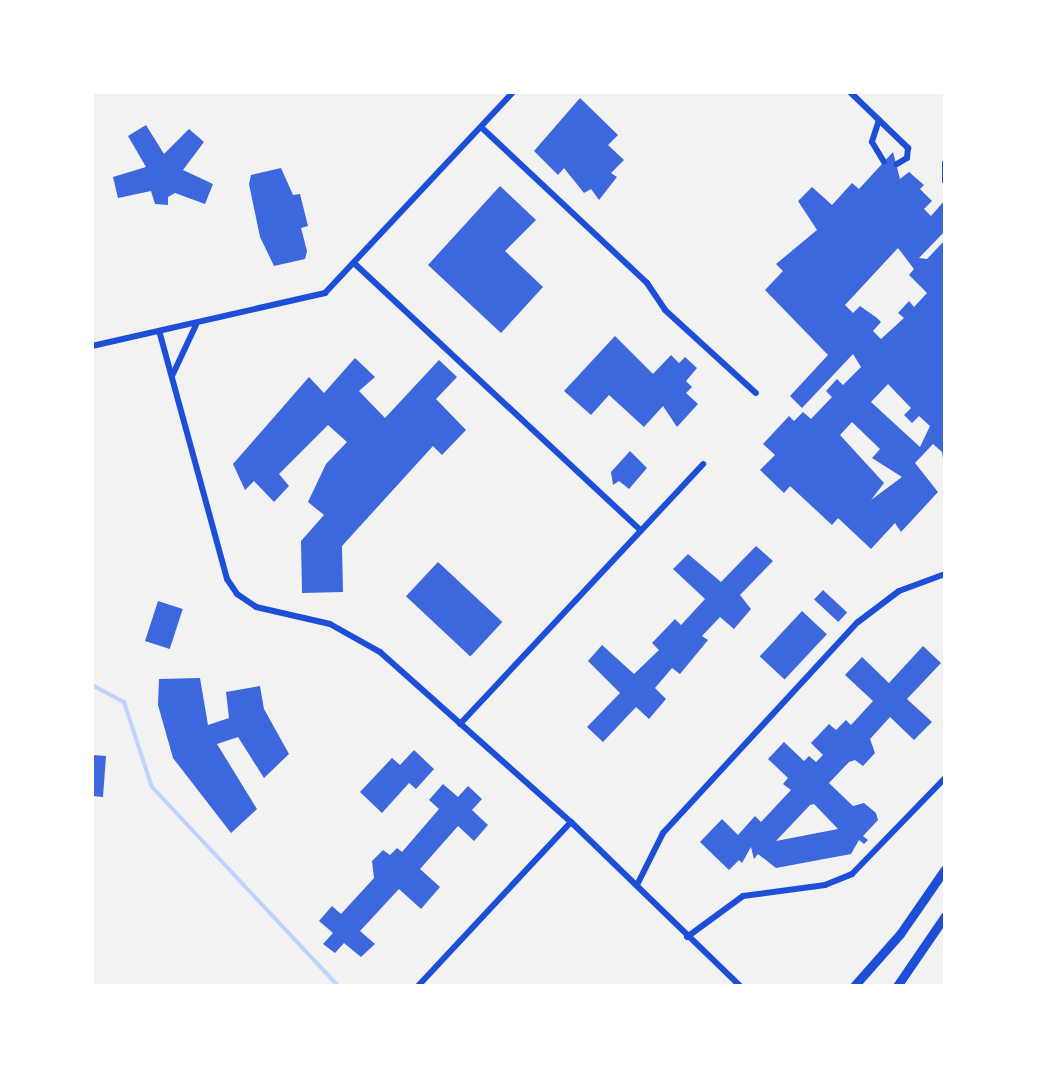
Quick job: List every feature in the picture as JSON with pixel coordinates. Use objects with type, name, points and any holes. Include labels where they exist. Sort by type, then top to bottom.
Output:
[{"type":"main road","points":[[854,986],[900,934],[945,869]]},
{"type":"main road","points":[[897,986],[945,916]]},
{"type":"street","points":[[92,346],[160,334],[317,296],[355,264],[513,92]]},
{"type":"street","points":[[850,92],[908,148],[907,158],[897,164]]},
{"type":"street","points":[[879,120],[872,142],[884,162]]},
{"type":"street","points":[[481,127],[647,283],[665,310],[756,393]]},
{"type":"street","points":[[945,163],[945,181]]},
{"type":"street","points":[[355,264],[641,531]]},
{"type":"street","points":[[172,376],[196,325]]},
{"type":"street","points":[[160,334],[227,579],[237,594],[256,607],[315,618],[357,637],[571,822],[740,986]]},
{"type":"street","points":[[460,724],[703,464]]},
{"type":"street","points":[[637,885],[663,833],[858,622],[899,591],[945,574]]},
{"type":"street","points":[[687,937],[743,896],[825,885],[852,874],[945,778]]},
{"type":"street","points":[[418,986],[571,822]]},
{"type":"building","points":[[580,98],[618,135],[608,145],[624,160],[611,173],[617,177],[599,200],[591,189],[584,193],[564,168],[558,175],[534,151]]},
{"type":"building","points":[[146,125],[164,154],[189,129],[204,142],[183,170],[213,184],[205,204],[175,193],[168,197],[168,205],[155,204],[151,191],[118,198],[113,177],[146,167],[128,136]]},
{"type":"building","points":[[893,152],[900,179],[909,172],[924,185],[920,189],[932,201],[924,209],[931,216],[945,200],[945,231],[919,258],[927,259],[945,240],[945,472],[942,452],[933,444],[915,463],[938,492],[901,532],[895,523],[871,549],[838,518],[832,525],[790,486],[784,493],[760,470],[775,455],[763,444],[789,416],[794,421],[803,412],[811,419],[832,397],[826,391],[837,379],[843,385],[861,367],[853,354],[802,408],[790,396],[828,355],[765,290],[783,271],[776,264],[817,230],[798,201],[812,187],[832,205],[852,183],[859,189]],"holes":[[[898,248],[914,269],[909,275],[927,293],[914,307],[909,301],[898,313],[904,318],[881,339],[873,331],[881,322],[877,318],[860,306],[853,313],[845,305]],[[888,384],[911,408],[904,415],[912,423],[919,416],[930,426],[920,447],[871,402]],[[852,422],[880,449],[872,458],[902,477],[871,500],[884,483],[840,435]]]},
{"type":"building","points":[[281,168],[293,195],[300,194],[308,226],[301,228],[307,251],[305,259],[274,266],[260,237],[249,184],[251,175]]},
{"type":"building","points":[[500,186],[536,220],[505,251],[543,287],[501,333],[428,265]]},
{"type":"building","points":[[615,336],[653,374],[671,355],[679,363],[685,357],[697,368],[686,381],[692,387],[686,393],[698,404],[677,427],[663,406],[644,427],[609,395],[591,415],[564,391]]},
{"type":"building","points":[[355,358],[375,377],[359,391],[385,418],[439,360],[457,377],[436,399],[466,430],[442,455],[433,446],[342,546],[343,592],[302,593],[301,541],[324,515],[308,502],[326,464],[347,442],[328,425],[279,474],[289,486],[274,502],[254,481],[245,490],[233,464],[309,377],[324,393]]},
{"type":"building","points":[[630,451],[647,468],[629,489],[619,481],[613,485],[611,472]]},
{"type":"building","points":[[756,546],[773,561],[740,595],[751,609],[734,629],[720,617],[702,636],[708,640],[680,674],[672,668],[655,688],[666,699],[649,719],[636,707],[603,742],[587,727],[620,693],[588,661],[602,645],[634,674],[659,650],[652,643],[675,619],[681,625],[705,599],[673,569],[688,554],[721,582]]},
{"type":"building","points":[[438,562],[502,622],[470,656],[406,596]]},
{"type":"building","points":[[823,590],[847,613],[838,622],[814,600]]},
{"type":"building","points":[[158,601],[183,609],[170,649],[145,641]]},
{"type":"building","points":[[802,611],[827,634],[785,680],[760,656]]},
{"type":"building","points":[[923,646],[941,663],[907,699],[932,722],[914,740],[890,717],[870,739],[875,753],[863,766],[855,760],[849,762],[829,783],[853,806],[864,803],[876,813],[878,820],[863,836],[868,840],[864,844],[859,840],[851,854],[776,868],[758,854],[754,859],[751,847],[742,863],[739,860],[729,870],[700,842],[722,819],[738,835],[755,816],[761,822],[791,790],[783,784],[788,778],[768,759],[784,742],[804,761],[809,756],[816,762],[823,755],[811,743],[829,724],[836,730],[846,720],[851,725],[873,701],[845,675],[862,657],[889,683]],"holes":[[[814,804],[838,829],[776,841]]]},
{"type":"building","points":[[200,678],[208,725],[229,718],[226,692],[260,686],[264,709],[289,754],[264,778],[238,737],[217,744],[257,809],[231,833],[173,758],[158,705],[159,679]]},
{"type":"building","points":[[414,750],[434,769],[416,789],[409,783],[382,813],[360,792],[392,758],[400,765]]},
{"type":"building","points":[[92,755],[106,756],[103,797],[92,796]]},
{"type":"building","points":[[443,784],[458,797],[468,786],[482,799],[472,810],[488,825],[474,841],[458,826],[420,869],[440,887],[421,909],[399,889],[360,931],[375,944],[361,957],[344,943],[335,953],[323,944],[333,933],[319,921],[332,906],[341,914],[374,878],[372,861],[383,850],[390,855],[397,848],[402,852],[439,809],[429,800]]},
{"type":"waterway","points":[[92,685],[124,702],[152,787],[338,986]]}]
